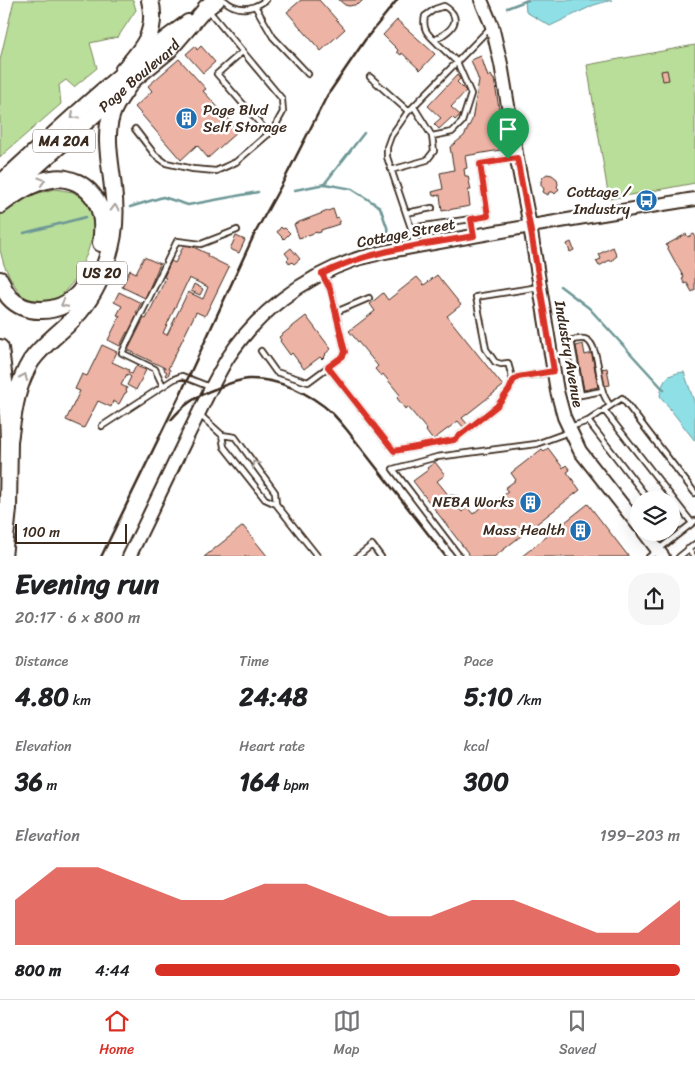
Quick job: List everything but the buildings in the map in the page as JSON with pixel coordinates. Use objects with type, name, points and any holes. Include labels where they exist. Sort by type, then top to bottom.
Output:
[{"type":"highway","points":[[126,77],[149,37],[153,17],[150,0]]},
{"type":"highway","name":"US 20","points":[[9,441],[17,395],[30,364],[80,310],[96,284],[108,258],[115,215],[108,140],[109,124],[126,77]]},
{"type":"highway","points":[[0,204],[31,185],[50,179],[64,178],[82,186],[92,194],[99,204],[103,222],[101,243],[92,270],[81,291],[69,302],[55,309],[30,309],[17,304],[10,298],[0,280]]},
{"type":"highway","points":[[0,348],[9,441],[8,509],[3,556]]},
{"type":"main road","name":"Industry Avenue","points":[[482,0],[492,26],[501,64],[557,391],[564,417],[580,451],[630,515]]},
{"type":"main road","name":"Page Boulevard","points":[[0,199],[126,77],[160,41],[211,4]]},
{"type":"main road","name":"Page Boulevard","points":[[0,183],[126,77]]},
{"type":"main road","name":"Cottage Street","points":[[128,556],[226,360],[252,326],[270,309],[310,280],[356,259],[530,226],[695,199]]},
{"type":"main road","points":[[649,541],[656,554]]},
{"type":"lane","points":[[224,0],[235,8],[255,6],[266,0]]},
{"type":"lane","points":[[135,129],[156,155],[166,163],[193,169],[216,171],[236,162],[273,130],[283,112],[282,99],[242,52],[211,4]]},
{"type":"lane","points":[[255,6],[273,37],[308,74]]},
{"type":"lane","points":[[432,136],[452,132],[462,122],[471,94],[457,62],[435,40],[425,30],[423,24],[425,16],[435,9],[444,6],[455,17],[454,22],[449,30],[435,40]]},
{"type":"lane","points":[[414,247],[406,213],[387,157],[387,147],[391,136],[408,111],[492,26]]},
{"type":"lane","points":[[242,52],[218,74],[269,134]]},
{"type":"lane","points":[[370,77],[408,111]]},
{"type":"lane","points":[[391,170],[427,160],[434,151],[432,136],[415,105]]},
{"type":"lane","points":[[410,228],[488,216],[480,164],[517,158]]},
{"type":"lane","points":[[406,213],[432,208]]},
{"type":"lane","points":[[471,219],[474,236]]},
{"type":"lane","points":[[164,386],[155,370],[122,353],[177,241],[202,244],[237,230]]},
{"type":"lane","points":[[261,351],[276,372],[308,382],[343,356],[345,352],[336,312],[330,289],[322,274]]},
{"type":"lane","points":[[513,381],[508,363],[501,364],[495,362],[486,349],[476,297],[540,286]]},
{"type":"lane","points":[[336,312],[369,298]]},
{"type":"lane","points":[[602,391],[581,395],[571,340],[583,339],[591,343],[595,351],[602,391],[610,406]]},
{"type":"lane","points":[[328,367],[394,451],[454,440],[497,406],[513,381],[518,377],[554,371]]},
{"type":"lane","points":[[102,426],[174,379],[182,376],[211,388]]},
{"type":"lane","points":[[460,556],[392,469],[437,457],[536,444],[588,421],[622,398],[695,492]]},
{"type":"lane","points":[[604,410],[694,522],[680,532]]},
{"type":"lane","points":[[199,413],[222,435],[234,437],[240,444],[275,492],[276,504]]},
{"type":"lane","points":[[588,421],[641,491]]},
{"type":"lane","points":[[222,435],[224,447],[265,499],[276,504],[318,556]]},
{"type":"lane","points":[[656,554],[670,541]]},
{"type":"lane","points":[[679,556],[695,544]]},
{"type":"lane","points":[[357,556],[372,545],[381,556]]},
{"type":"lane","points":[[688,549],[694,556]]},
{"type":"green space","points":[[14,0],[133,0],[136,10],[118,37],[90,43],[97,68],[74,87],[66,80],[59,85],[61,104],[0,157],[0,60]]},
{"type":"green space","points":[[695,45],[695,183],[609,199],[587,65]]},
{"type":"green space","points":[[55,189],[73,192],[89,203],[96,225],[87,254],[73,282],[60,297],[40,304],[21,295],[4,265],[0,250],[0,213],[31,195]]},
{"type":"water","points":[[525,0],[612,0],[594,5],[550,26],[526,12]]},
{"type":"water","points":[[684,372],[695,404],[695,441],[660,396],[662,386],[669,376]]},
{"type":"waterway","points":[[507,8],[528,0]]},
{"type":"waterway","points":[[325,183],[364,133]]},
{"type":"waterway","points":[[295,190],[325,184],[352,189],[380,207],[390,236]]},
{"type":"waterway","points":[[130,207],[163,197],[188,205],[258,192]]},
{"type":"waterway","points":[[24,233],[86,217]]},
{"type":"waterway","points":[[560,286],[589,308],[664,390]]},
{"type":"railway","points":[[101,556],[188,378],[254,235],[327,96],[365,40],[397,0]]},
{"type":"railway","points":[[171,420],[197,397],[223,386],[248,379],[271,381],[304,393],[340,421],[445,556]]},
{"type":"place","name":"Page Blvd Self Storage","points":[[187,119]]},
{"type":"place","name":"Cottage / Industry","points":[[646,201]]},
{"type":"place","name":"NEBA Works","points":[[530,502]]},
{"type":"place","name":"Mass Health","points":[[581,530]]},
{"type":"route","points":[[517,158],[554,371],[518,377],[513,381],[497,406],[454,440],[394,451],[328,367],[343,356],[345,352],[330,289],[322,274],[356,259],[474,236],[471,219],[488,216],[480,164],[508,159],[517,158]]}]
